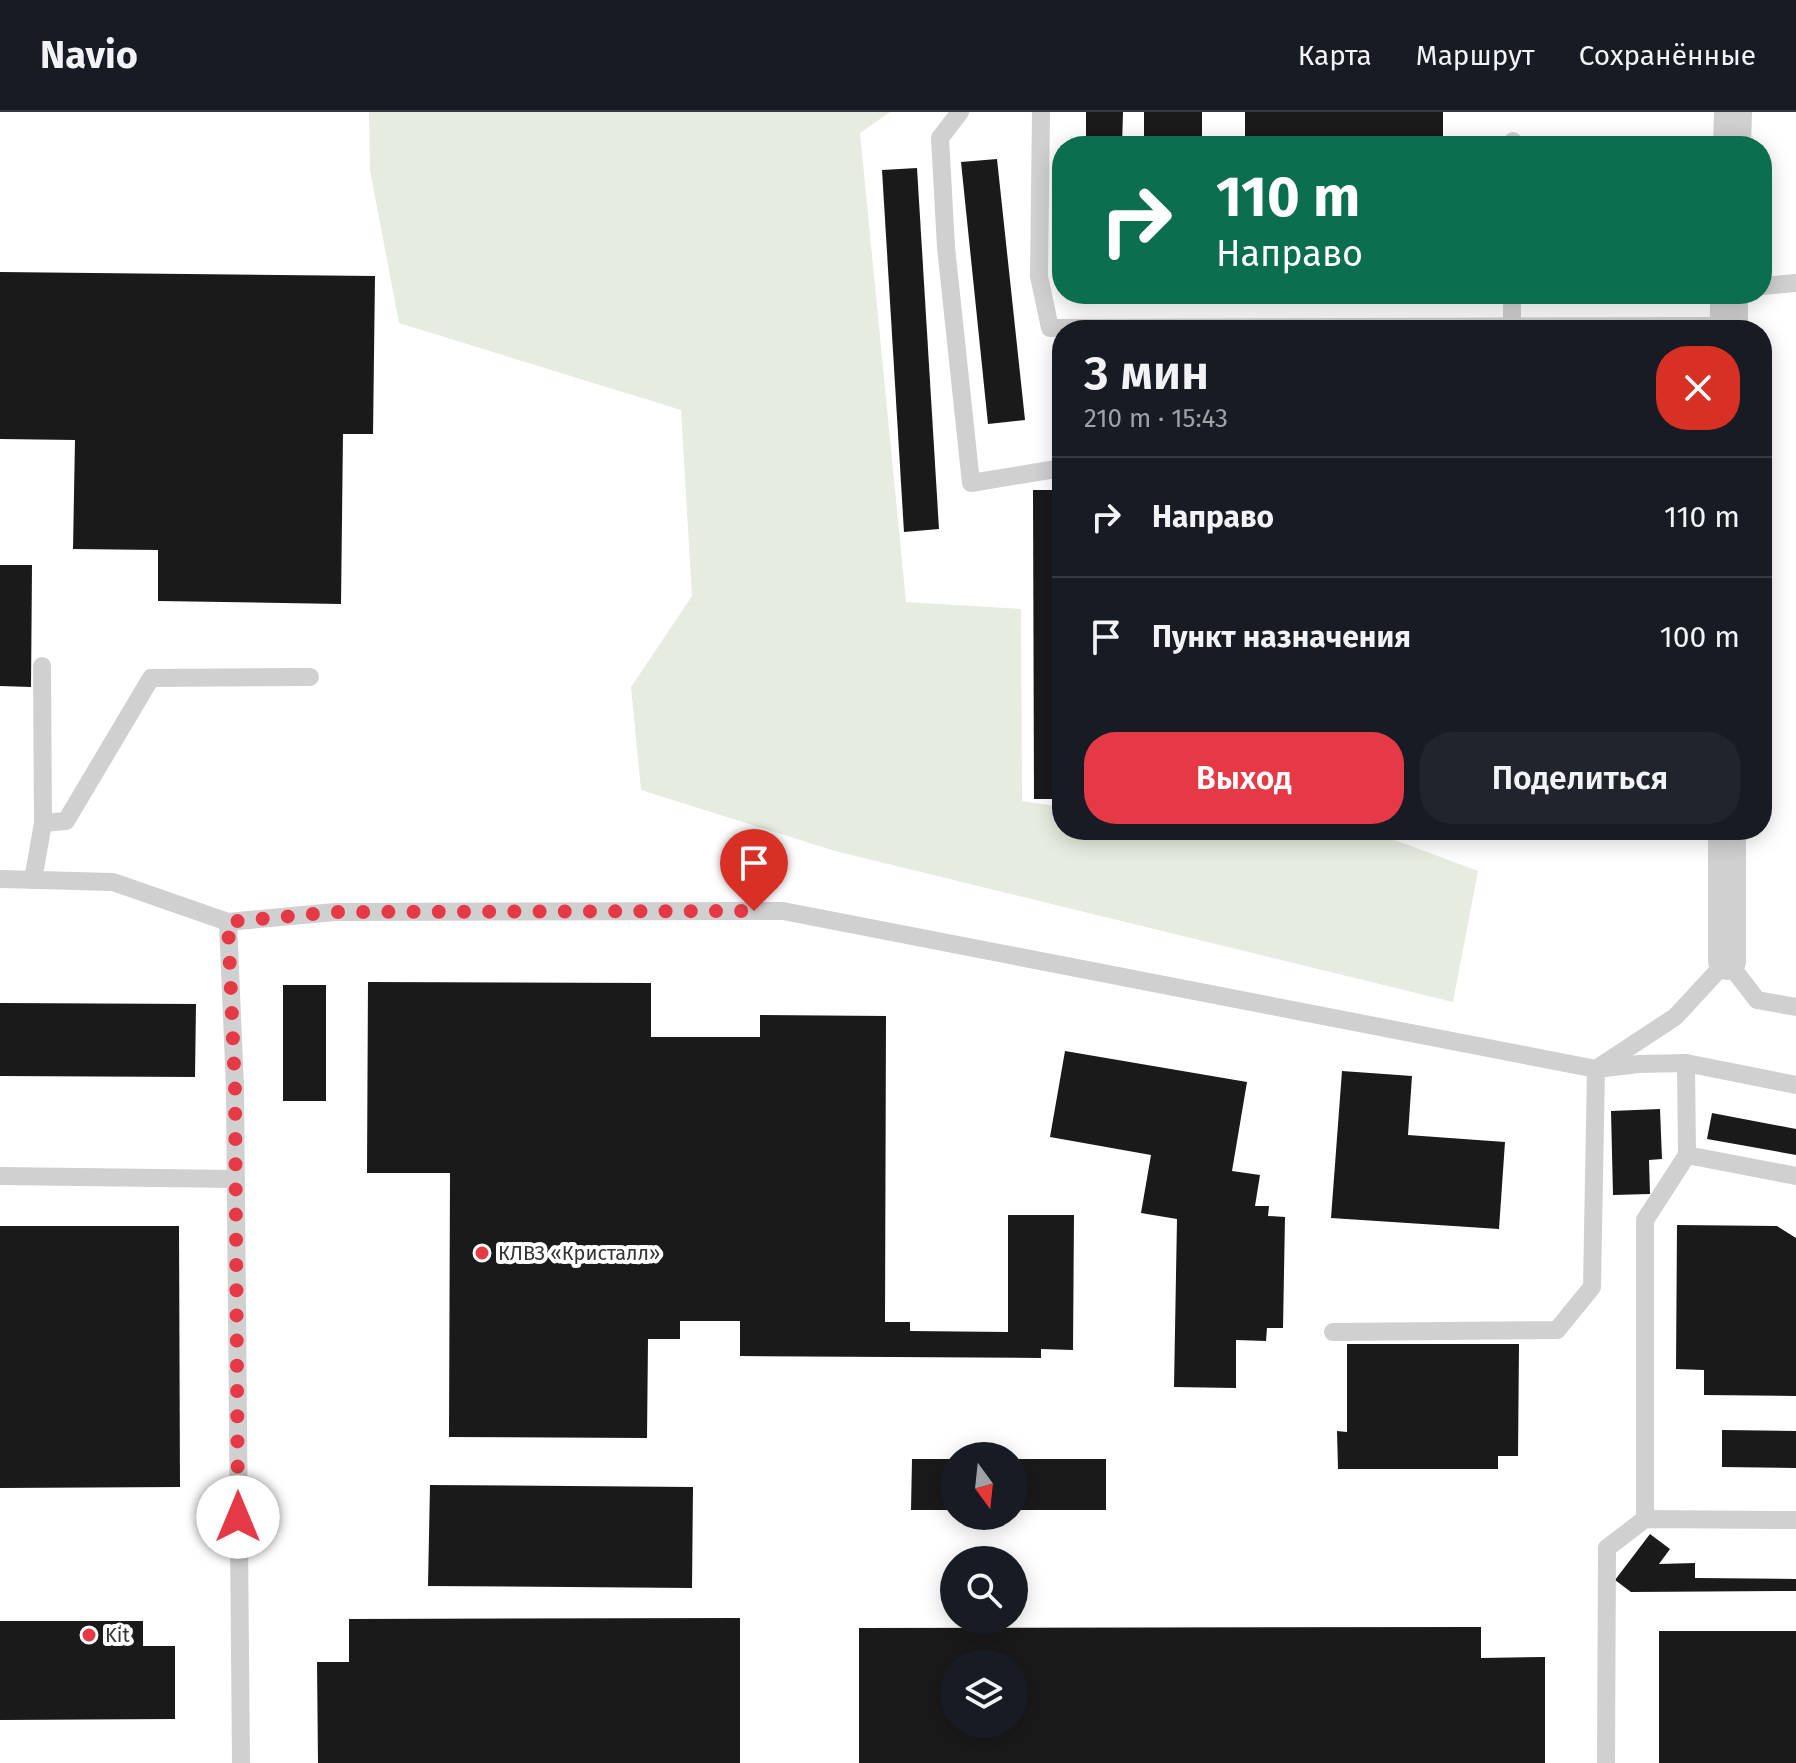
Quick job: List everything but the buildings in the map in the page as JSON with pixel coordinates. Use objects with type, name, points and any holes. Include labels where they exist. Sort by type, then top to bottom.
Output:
[{"type":"street","points":[[1732,136],[1733,112]]},
{"type":"street","points":[[1727,840],[1727,961]]},
{"type":"lane","points":[[960,112],[940,138],[946,247],[971,483],[1052,470]]},
{"type":"lane","points":[[1041,112],[1039,276],[1052,328]]},
{"type":"lane","points":[[1772,285],[1796,283]]},
{"type":"lane","points":[[1664,320],[1729,317]]},
{"type":"lane","points":[[33,880],[43,823],[42,666]]},
{"type":"lane","points":[[43,823],[66,821],[151,678],[310,677]]},
{"type":"lane","points":[[0,879],[113,882],[228,922],[335,912],[783,911],[1596,1069],[1686,1063],[1796,1085]]},
{"type":"lane","points":[[228,922],[236,1179],[241,1763]]},
{"type":"lane","points":[[1596,1069],[1675,1017],[1727,961],[1757,1000],[1796,1007]]},
{"type":"lane","points":[[1645,1519],[1645,1220],[1687,1155],[1686,1063]]},
{"type":"lane","points":[[1333,1332],[1557,1330],[1592,1287],[1596,1069]]},
{"type":"lane","points":[[1687,1155],[1796,1176]]},
{"type":"lane","points":[[0,1176],[236,1179]]},
{"type":"lane","points":[[1606,1763],[1607,1548],[1645,1519],[1796,1520]]},
{"type":"shaded area","points":[[369,112],[890,112],[860,133],[906,602],[1021,609],[1022,801],[1052,806],[1052,840],[1395,840],[1478,871],[1453,1002],[835,851],[641,790],[631,687],[692,596],[681,410],[399,323],[370,170]]},
{"type":"place","name":"КЛВЗ «Кристалл»","points":[[482,1253]]},
{"type":"place","name":"Kit","points":[[89,1635]]},
{"type":"route","points":[[238,1517],[235,1088],[228,922],[335,912],[754,911]]}]
